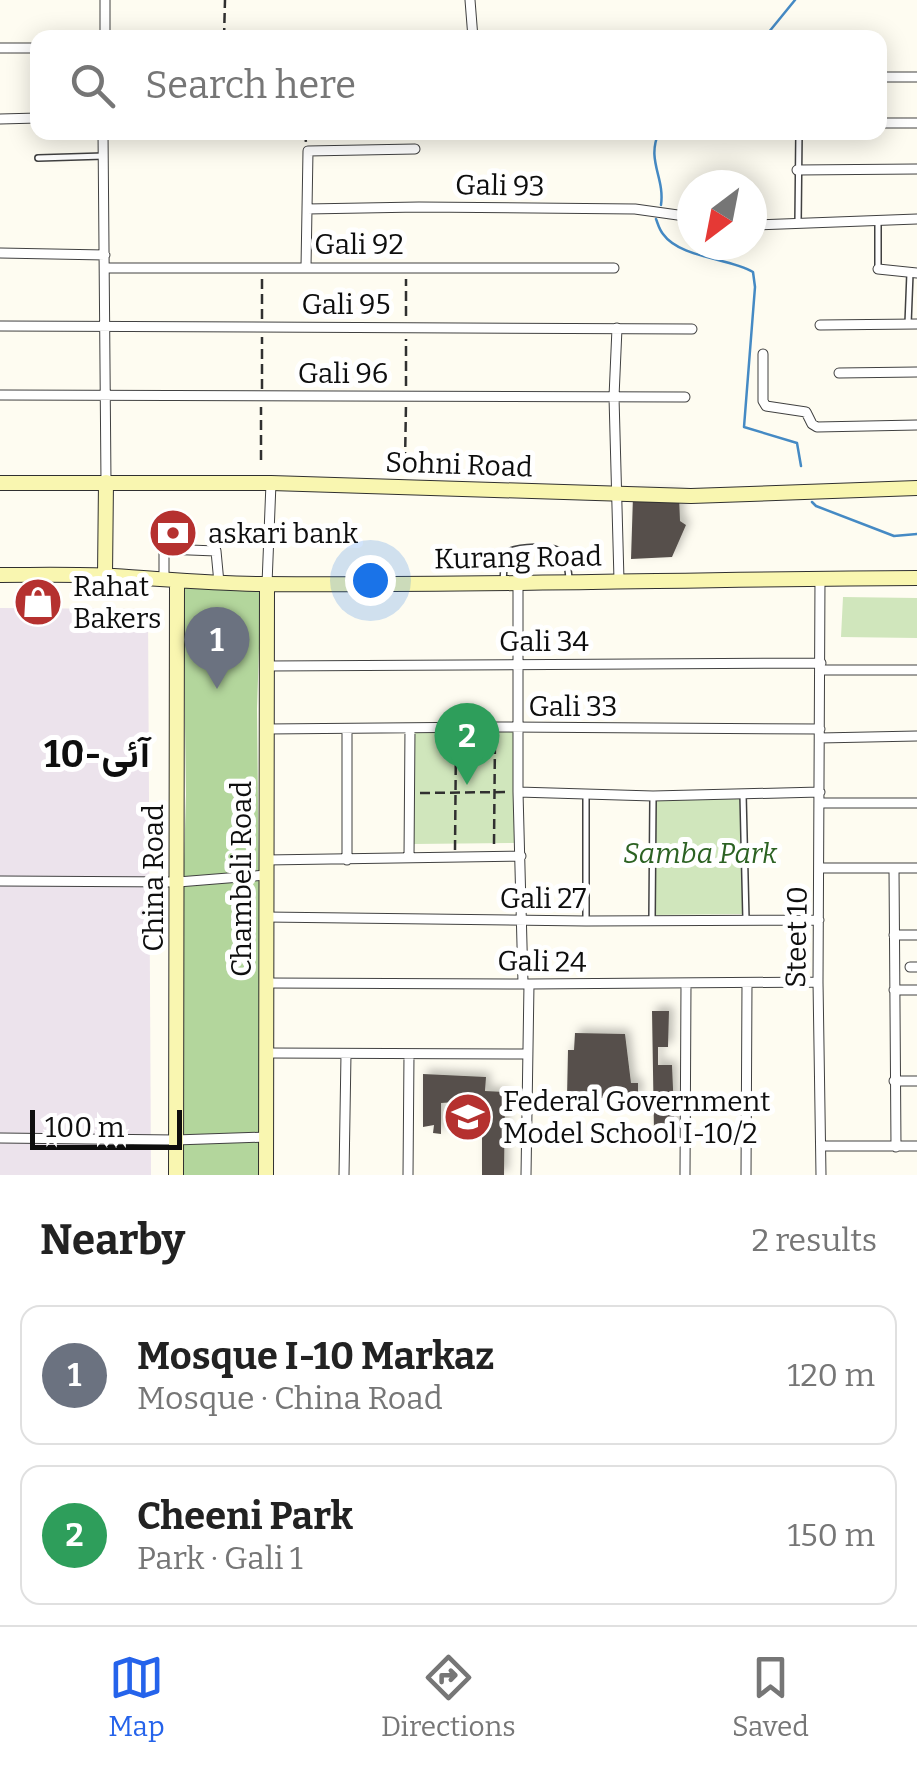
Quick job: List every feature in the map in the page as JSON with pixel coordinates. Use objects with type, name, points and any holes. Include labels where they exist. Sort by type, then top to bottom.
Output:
[{"type":"street","points":[[104,30],[105,0]]},
{"type":"street","points":[[470,0],[472,30]]},
{"type":"street","points":[[0,48],[30,48]]},
{"type":"street","points":[[887,76],[917,77]]},
{"type":"street","points":[[0,119],[30,118]]},
{"type":"street","points":[[887,123],[917,123]]},
{"type":"street","points":[[104,140],[104,576]]},
{"type":"street","points":[[306,266],[308,151],[415,149]]},
{"type":"street","points":[[797,170],[917,169]]},
{"type":"street","name":"Gali 93","points":[[307,210],[634,209],[677,216]]},
{"type":"street","points":[[767,224],[917,220]]},
{"type":"street","points":[[0,253],[104,255]]},
{"type":"street","name":"Gali 92","points":[[105,268],[614,268]]},
{"type":"street","points":[[878,269],[913,273]]},
{"type":"street","points":[[820,325],[913,324]]},
{"type":"street","name":"Gali 95","points":[[0,326],[692,329]]},
{"type":"street","points":[[617,328],[614,397],[619,580]]},
{"type":"street","points":[[763,354],[766,406],[806,412],[817,426],[917,424]]},
{"type":"street","points":[[839,374],[917,372]]},
{"type":"street","name":"Gali 96","points":[[0,395],[685,397]]},
{"type":"street","name":"Sohni Road","points":[[0,483],[271,483],[692,496],[917,488]]},
{"type":"street","points":[[267,584],[271,483]]},
{"type":"street","points":[[170,581],[164,549],[216,551],[220,583]]},
{"type":"street","name":"Kurang Road","points":[[0,575],[267,584],[917,578]]},
{"type":"street","name":"Steet 10","points":[[820,579],[820,1175]]},
{"type":"street","name":"China Road","points":[[170,581],[178,882],[176,1175]]},
{"type":"street","name":"Chambeli Road","points":[[266,1175],[267,584]]},
{"type":"street","points":[[510,584],[520,663],[518,792],[528,1054],[526,1175]]},
{"type":"street","name":"Gali 34","points":[[268,666],[520,663],[917,670]]},
{"type":"street","name":"Gali 33","points":[[267,730],[495,727],[917,736]]},
{"type":"street","points":[[409,858],[410,728]]},
{"type":"street","points":[[347,729],[347,860]]},
{"type":"street","points":[[518,792],[743,794],[917,802]]},
{"type":"street","points":[[0,881],[178,882],[347,860],[521,856]]},
{"type":"street","points":[[820,868],[917,868]]},
{"type":"street","points":[[894,868],[896,1146]]},
{"type":"street","name":"Gali 27","points":[[266,918],[819,920]]},
{"type":"street","points":[[894,935],[917,935]]},
{"type":"street","name":"Gali 24","points":[[266,982],[818,982]]},
{"type":"street","points":[[746,983],[746,1175]]},
{"type":"street","points":[[685,1175],[686,984]]},
{"type":"street","points":[[894,990],[917,990]]},
{"type":"street","points":[[266,1054],[528,1054]]},
{"type":"street","points":[[344,1175],[346,1054]]},
{"type":"street","points":[[408,1175],[409,1054]]},
{"type":"street","points":[[894,1081],[917,1081]]},
{"type":"street","points":[[0,1138],[266,1138]]},
{"type":"street","points":[[822,1146],[917,1146]]},
{"type":"lane","points":[[798,223],[799,140]]},
{"type":"lane","points":[[38,158],[104,156]]},
{"type":"lane","points":[[878,219],[878,269]]},
{"type":"lane","points":[[913,273],[913,324]]},
{"type":"lane","points":[[510,584],[505,553],[515,548],[561,552],[566,558],[569,582]]},
{"type":"lane","points":[[743,794],[746,920]]},
{"type":"lane","points":[[586,795],[586,921]]},
{"type":"lane","points":[[652,920],[653,796]]},
{"type":"path","points":[[224,30],[225,0]]},
{"type":"path","points":[[306,140],[306,145]]},
{"type":"path","points":[[260,460],[262,268]]},
{"type":"path","points":[[406,269],[406,385]]},
{"type":"path","points":[[405,462],[406,404]]},
{"type":"path","points":[[494,856],[495,727]]},
{"type":"path","points":[[455,856],[456,728]]},
{"type":"path","points":[[409,792],[518,792]]},
{"type":"shaded area","points":[[0,608],[148,609],[151,1175],[0,1175]]},
{"type":"green space","points":[[183,586],[261,588],[257,709],[262,1175],[180,1175],[178,1070],[186,794]]},
{"type":"green space","points":[[843,597],[917,598],[917,638],[841,637]]},
{"type":"green space","points":[[522,726],[521,843],[414,844],[411,727]]},
{"type":"green space","name":"Samba Park","points":[[656,793],[745,793],[746,914],[654,915]]},
{"type":"building","points":[[633,496],[679,496],[680,521],[686,525],[672,557],[631,559]]},
{"type":"building","points":[[652,1011],[669,1011],[668,1047],[658,1047],[658,1065],[672,1065],[675,1135],[654,1132]]},
{"type":"building","points":[[575,1033],[625,1034],[631,1083],[638,1083],[638,1099],[567,1097],[568,1050],[574,1050]]},
{"type":"building","points":[[423,1074],[486,1077],[485,1091],[505,1092],[504,1175],[482,1175],[482,1097],[456,1097],[457,1102],[441,1103],[441,1134],[433,1133],[434,1125],[423,1127]]},
{"type":"waterway","points":[[771,30],[795,0]]},
{"type":"waterway","points":[[657,140],[654,152],[661,205]]},
{"type":"waterway","points":[[656,219],[663,234],[681,248],[753,272],[744,427],[797,443],[801,466]]},
{"type":"waterway","points":[[812,502],[894,536],[917,534]]},
{"type":"place","name":"askari bank","points":[[173,533]]},
{"type":"place","name":"Rahat Bakers","points":[[38,602]]},
{"type":"place","name":"Mosque I-10 Markaz","points":[[217,689]]},
{"type":"place","name":"Cheeni Park","points":[[467,785]]},
{"type":"place","name":"Federal Government Model School I-10/2","points":[[468,1117]]},
{"type":"district","name":"آئی-10","points":[[97,754]]}]
